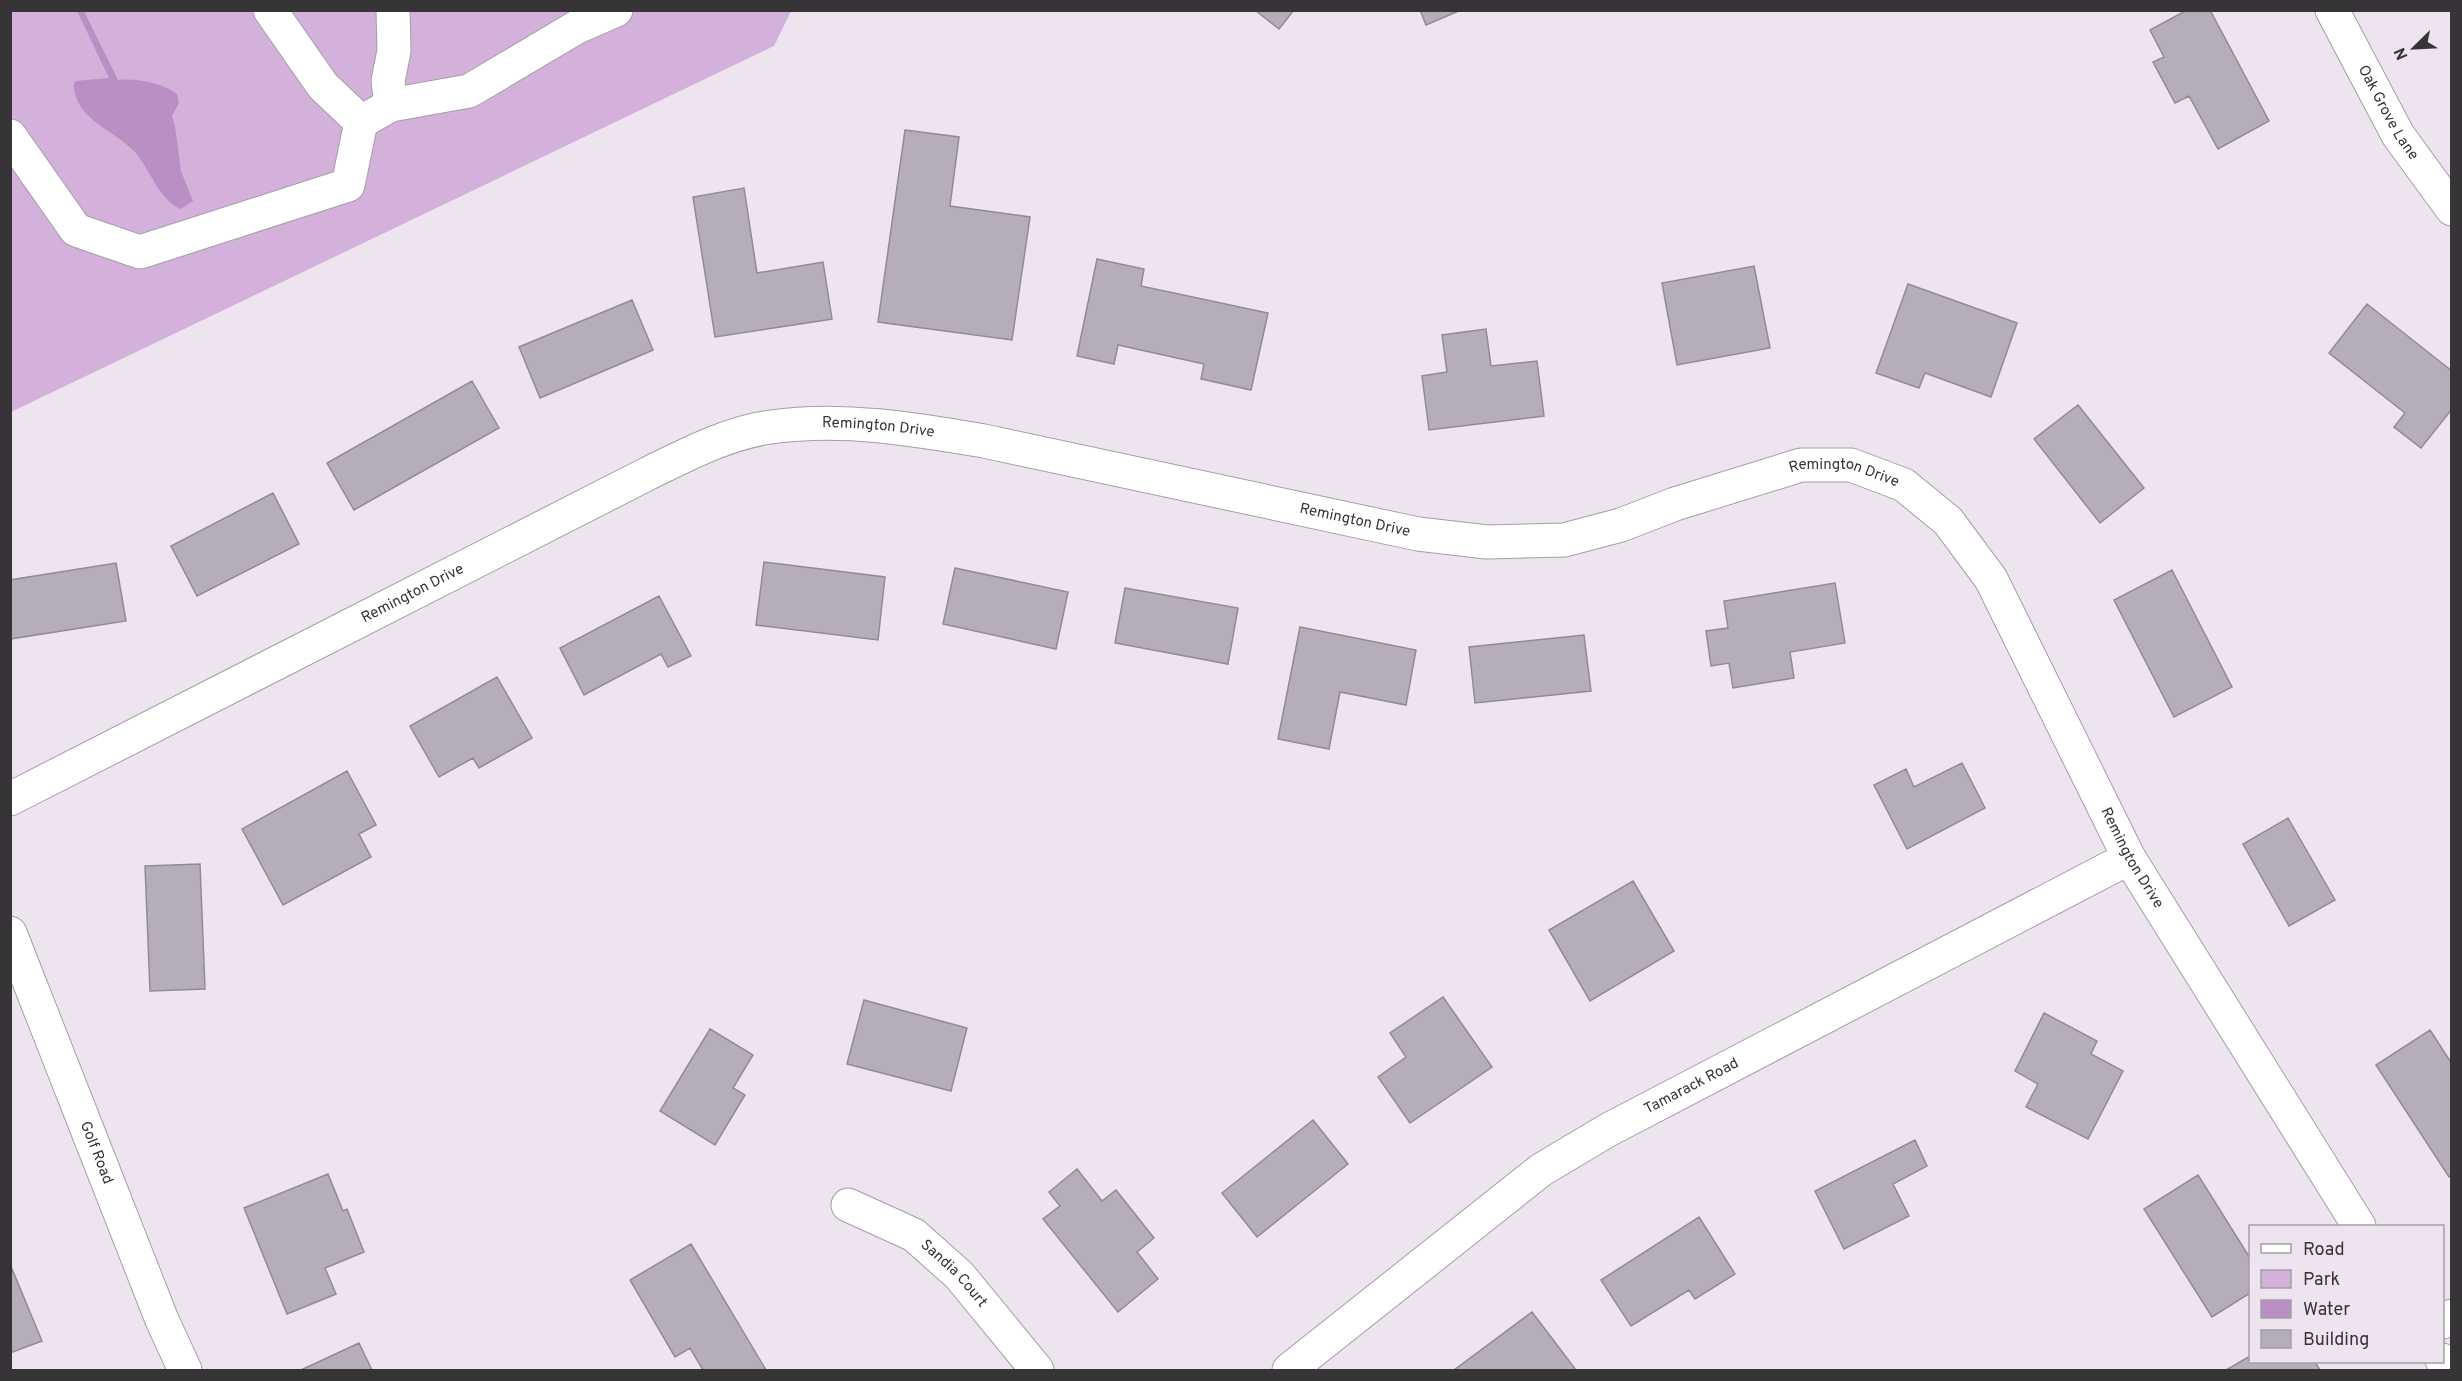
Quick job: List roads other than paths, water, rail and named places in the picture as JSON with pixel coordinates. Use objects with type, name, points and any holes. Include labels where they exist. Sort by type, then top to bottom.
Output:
[{"type":"street","points":[[270,10],[323,86],[361,122]]},
{"type":"street","points":[[392,105],[388,81],[394,51],[393,10]]},
{"type":"street","points":[[10,136],[76,230],[140,252],[348,185],[361,122],[392,105],[469,91],[577,27],[616,10]]},
{"type":"street","name":"Oak Grove Lane","points":[[2332,10],[2398,135],[2451,209]]},
{"type":"street","name":"Remington Drive","points":[[10,799],[707,445],[769,427],[840,423],[916,429],[984,441],[1418,534],[1487,542],[1564,540],[1621,525],[1675,504],[1801,465],[1851,465],[1904,485],[1948,521],[1991,579],[2129,858],[2358,1225]]},
{"type":"street","name":"Tamarack Road","points":[[1289,1371],[1541,1170],[1608,1130],[2129,858]]},
{"type":"street","name":"Golf Road","points":[[10,933],[162,1320],[185,1371]]},
{"type":"street","name":"Sandia Court","points":[[848,1205],[914,1235],[959,1275],[1037,1371]]},
{"type":"water","points":[[77,11],[84,11],[118,80],[149,82],[177,94],[179,103],[172,116],[181,171],[193,201],[181,209],[161,192],[135,152],[86,114],[79,104],[74,91],[75,81],[109,78]]}]
